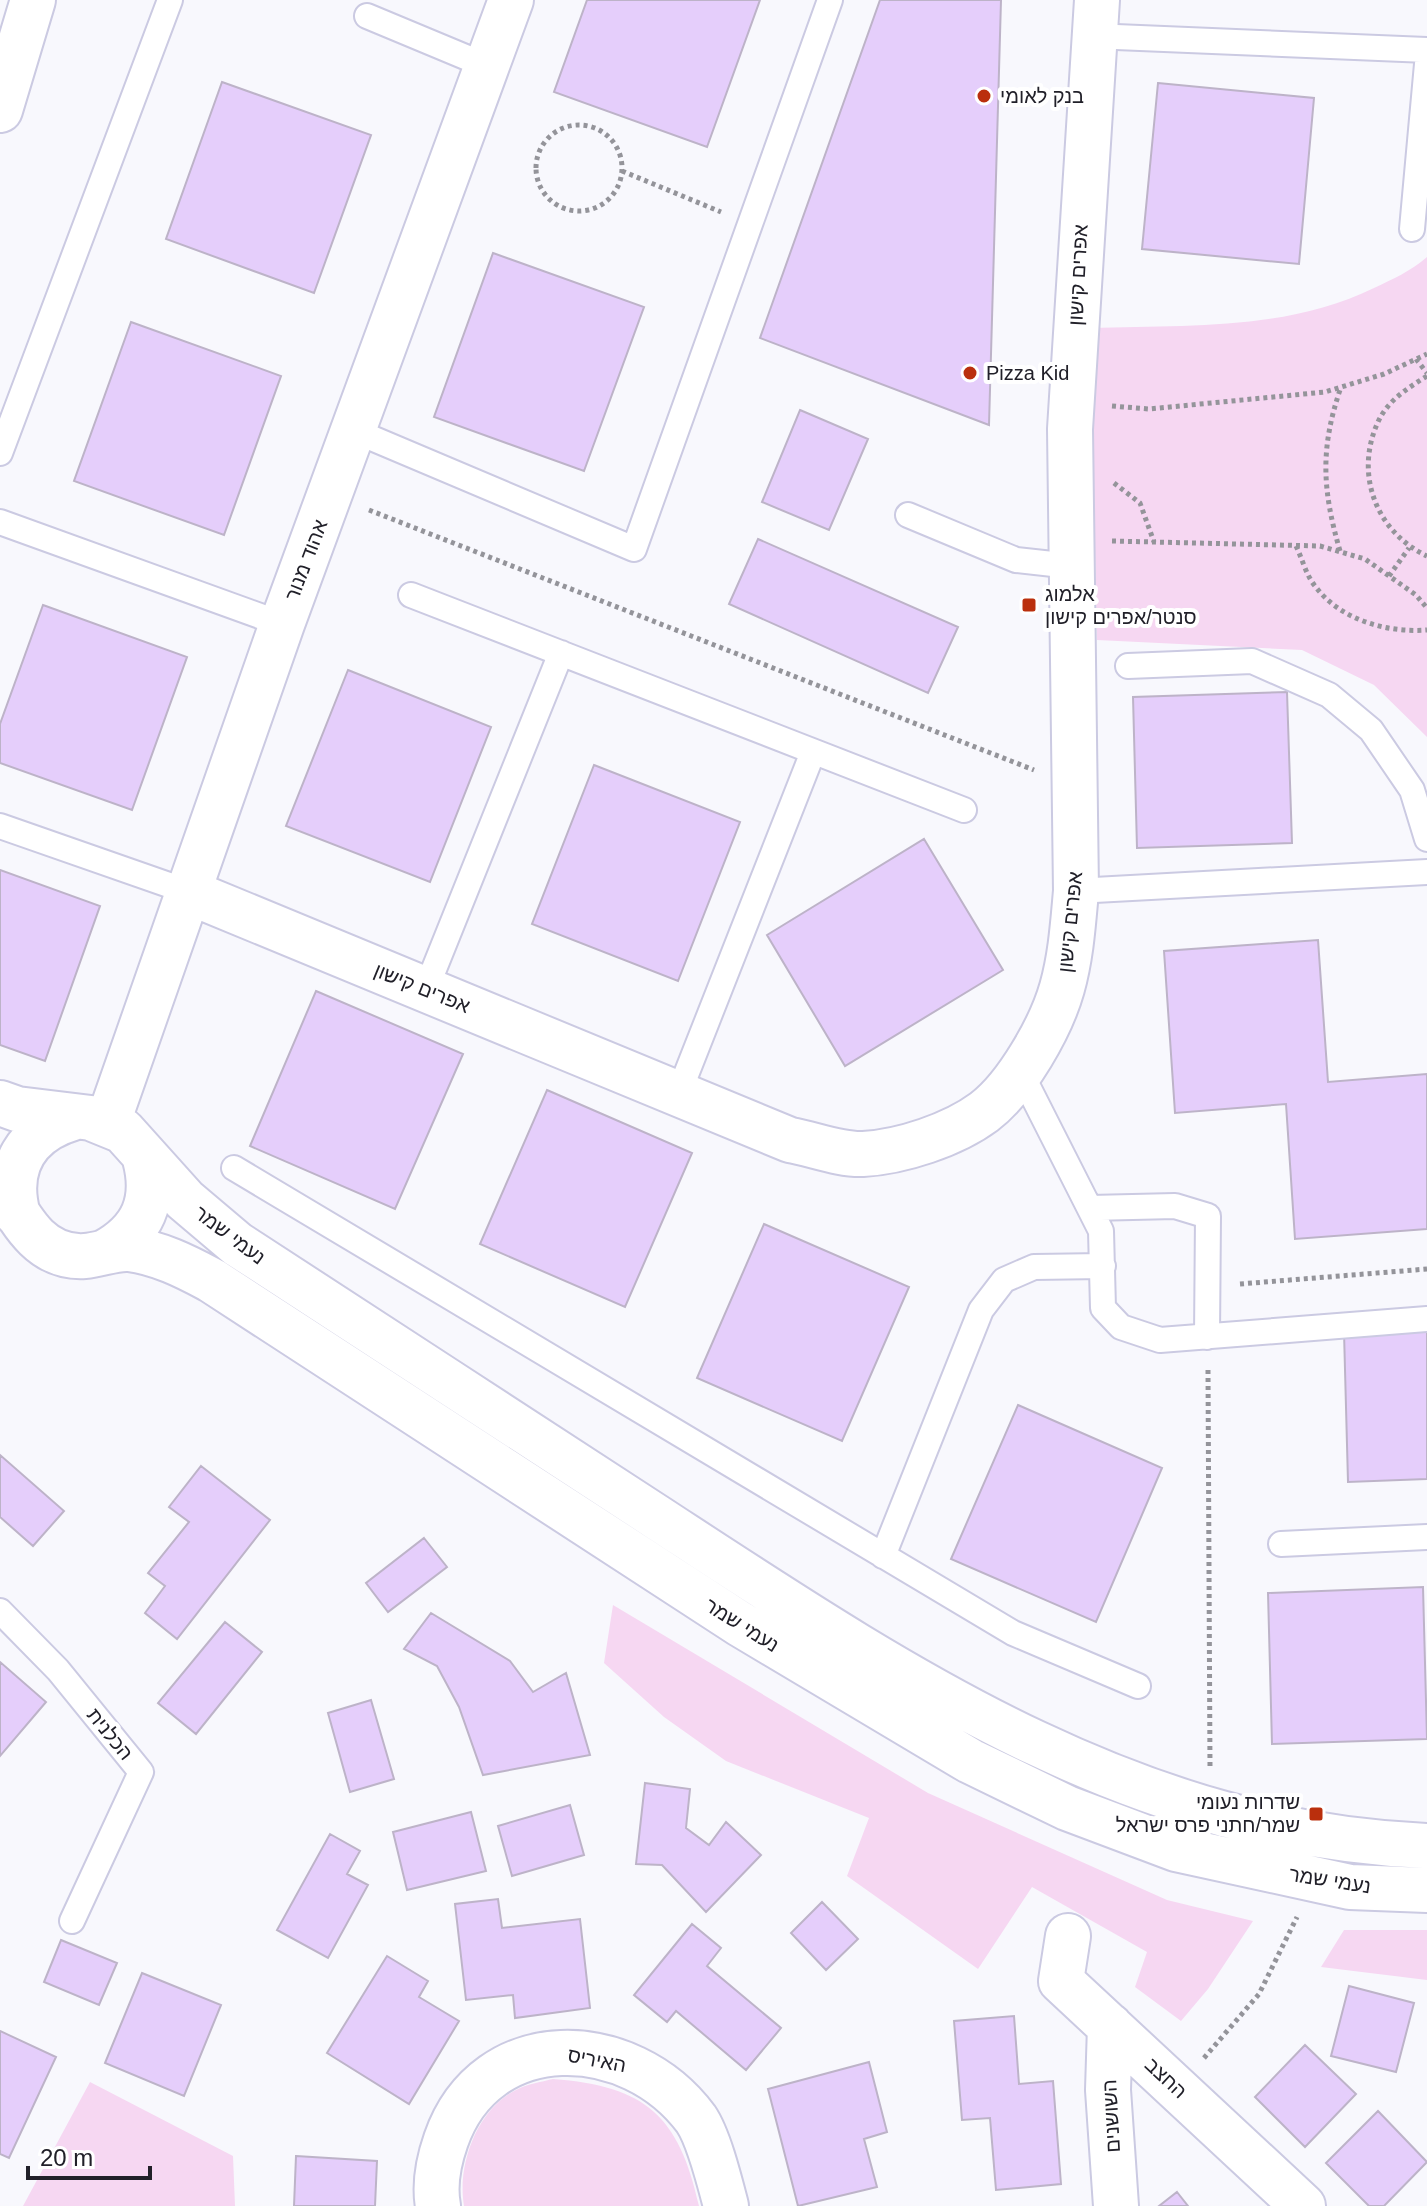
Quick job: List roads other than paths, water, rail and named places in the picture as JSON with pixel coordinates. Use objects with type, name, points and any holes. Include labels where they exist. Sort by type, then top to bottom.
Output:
[{"type":"street","points":[[0,110],[33,0]]},
{"type":"street","name":"אהוד מנור","points":[[91,1120],[189,892],[282,624],[511,0]]},
{"type":"street","name":"אפרים קישון","points":[[189,892],[790,1140],[860,1154],[902,1147],[945,1132],[985,1111],[1020,1071],[1044,1033],[1062,990],[1071,950],[1076,891],[1069,468],[1095,18]]},
{"type":"street","name":"נעמי שמר","points":[[0,1103],[91,1120],[136,1143],[145,1159],[185,1200],[237,1244],[888,1664],[990,1722],[1085,1768],[1210,1812],[1355,1843],[1427,1846]]},
{"type":"street","name":"נעמי שמר","points":[[91,1120],[44,1130],[22,1153],[14,1173],[13,1194],[9,1200],[29,1232],[45,1246],[64,1254],[85,1256],[126,1249],[175,1261],[211,1280],[740,1624],[970,1761],[1067,1808],[1176,1849],[1307,1879],[1350,1887],[1427,1890]]},
{"type":"street","points":[[105,1252],[132,1233],[149,1203],[151,1181],[145,1159]]},
{"type":"street","name":"החצב","points":[[1068,1936],[1061,1981],[1303,2206]]},
{"type":"street","name":"השושנים","points":[[1110,2026],[1108,2090],[1116,2206]]},
{"type":"street","name":"האיריס","points":[[438,2206],[440,2156],[454,2118],[473,2089],[504,2065],[550,2052],[596,2056],[641,2069],[674,2094],[698,2122],[726,2206]]},
{"type":"lane","points":[[0,453],[170,0]]},
{"type":"lane","points":[[355,431],[634,549],[830,0]]},
{"type":"lane","points":[[367,16],[487,66]]},
{"type":"lane","points":[[1095,18],[1427,50]]},
{"type":"lane","points":[[1412,229],[1427,64]]},
{"type":"lane","points":[[908,515],[1016,560],[1071,553]]},
{"type":"lane","points":[[0,522],[282,624]]},
{"type":"lane","points":[[411,595],[964,810]]},
{"type":"lane","points":[[426,989],[561,653]]},
{"type":"lane","points":[[1128,666],[1252,661],[1329,695],[1371,730],[1412,790],[1427,839]]},
{"type":"lane","points":[[678,1095],[813,752]]},
{"type":"lane","points":[[0,826],[189,892]]},
{"type":"lane","points":[[1076,891],[1427,872]]},
{"type":"lane","points":[[1020,1071],[1101,1231],[1103,1308],[1121,1327],[1160,1340],[1427,1319]]},
{"type":"lane","points":[[234,1168],[1013,1633],[1138,1686]]},
{"type":"lane","points":[[1090,1208],[1175,1206],[1208,1216],[1207,1337]]},
{"type":"lane","points":[[883,1556],[981,1310],[1004,1280],[1034,1267],[1103,1266]]},
{"type":"lane","points":[[1281,1544],[1427,1537]]},
{"type":"lane","name":"הכלנית","points":[[0,1611],[58,1670],[141,1772],[72,1921]]},
{"type":"place","name":"בנק לאומי","points":[[984,96]]},
{"type":"place","name":"Pizza Kid","points":[[970,373]]},
{"type":"place","name":"אלמוג סנטר/אפרים קישון","points":[[1029,605]]},
{"type":"place","name":"שדרות נעומי שמר/חתני פרס ישראל","points":[[1316,1814]]}]
